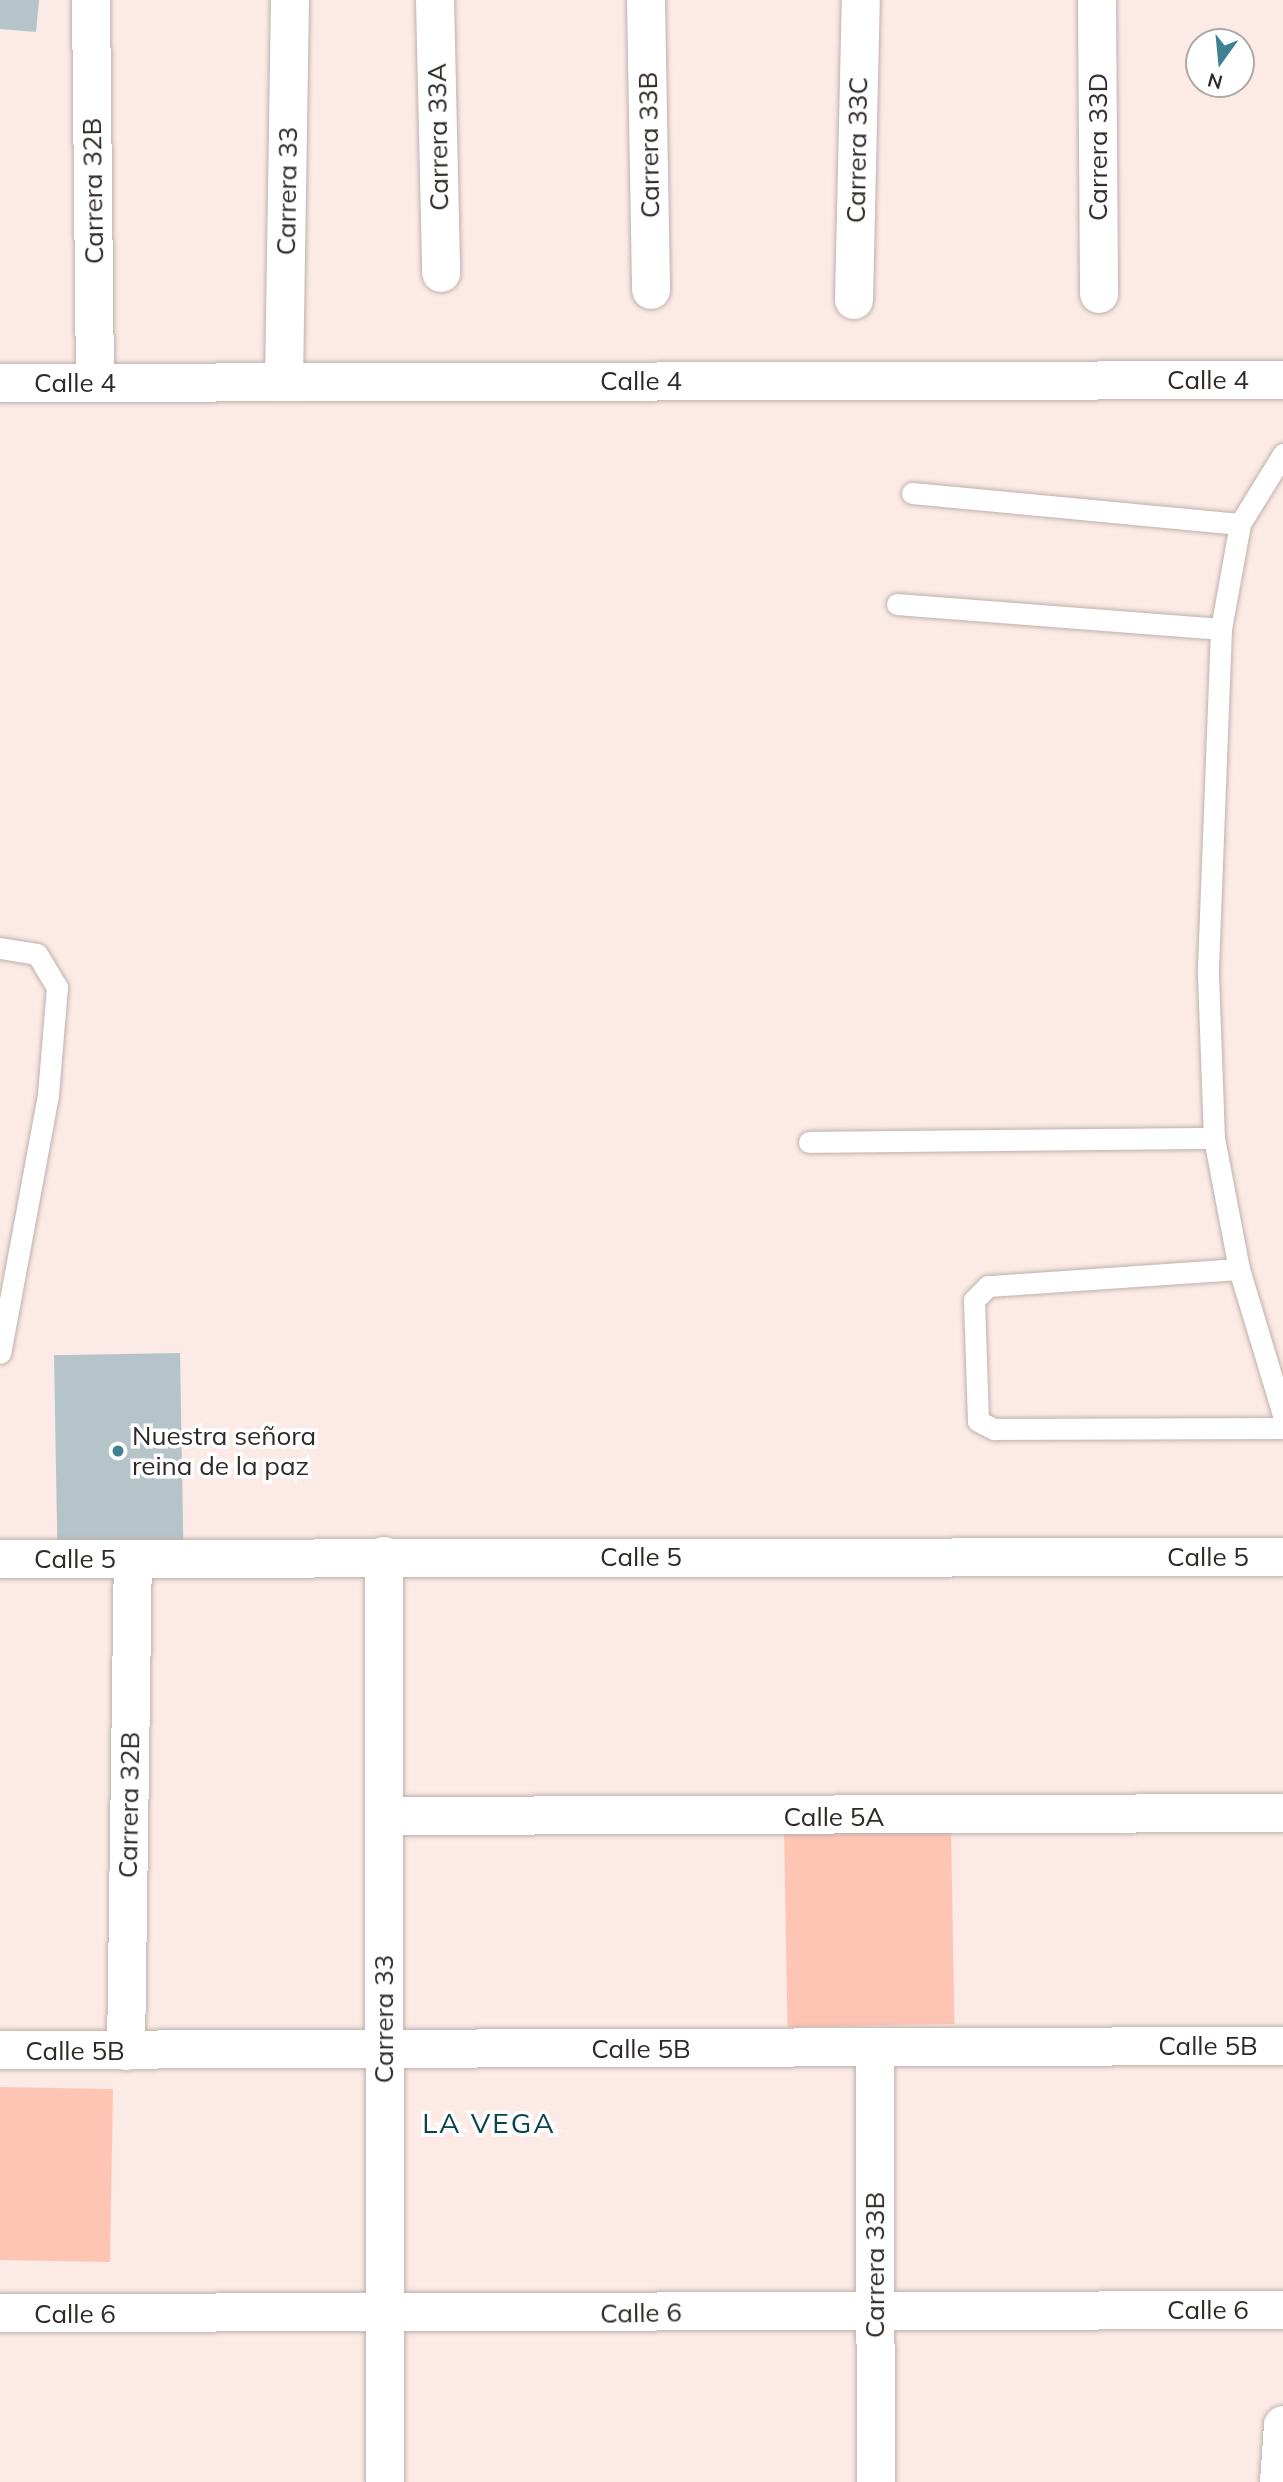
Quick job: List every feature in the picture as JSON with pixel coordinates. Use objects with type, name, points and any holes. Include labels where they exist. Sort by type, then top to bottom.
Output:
[{"type":"street","name":"Carrera 32B","points":[[91,0],[95,383]]},
{"type":"street","name":"Carrera 33","points":[[284,382],[290,0]]},
{"type":"street","name":"Carrera 33A","points":[[435,0],[441,274]]},
{"type":"street","name":"Carrera 33B","points":[[646,0],[651,290]]},
{"type":"street","name":"Carrera 33C","points":[[854,300],[861,0]]},
{"type":"street","name":"Carrera 33D","points":[[1097,0],[1098,294]]},
{"type":"street","name":"Calle 4","points":[[0,383],[1283,380]]},
{"type":"street","name":"Carrera 33","points":[[384,1556],[382,2316],[385,2482]]},
{"type":"street","name":"Calle 5","points":[[0,1559],[384,1556],[1283,1557]]},
{"type":"street","name":"Carrera 32B","points":[[126,2051],[133,1560]]},
{"type":"street","name":"Calle 5A","points":[[384,1816],[1283,1812]]},
{"type":"street","name":"Calle 5B","points":[[0,2050],[1283,2046]]},
{"type":"street","name":"Carrera 33B","points":[[875,2048],[876,2482]]},
{"type":"street","name":"Calle 6","points":[[0,2314],[382,2316],[1283,2310]]},
{"type":"street","points":[[1279,2482],[1283,2425]]},
{"type":"lane","points":[[1283,454],[1240,524],[1221,629],[1208,975],[1214,1138],[1239,1269],[1283,1415]]},
{"type":"lane","points":[[912,493],[1240,524]]},
{"type":"lane","points":[[897,604],[1221,629]]},
{"type":"lane","points":[[0,948],[37,954],[57,987],[48,1095],[0,1353]]},
{"type":"lane","points":[[809,1142],[1214,1138]]},
{"type":"lane","points":[[1239,1269],[988,1286],[974,1300],[978,1421],[994,1429],[1283,1428]]},
{"type":"shaded area","points":[[951,1827],[954,2024],[787,2027],[784,1830]]},
{"type":"shaded area","points":[[0,2087],[113,2089],[110,2262],[0,2260]]},
{"type":"building","points":[[0,0],[39,0],[36,32],[0,29]]},
{"type":"building","name":"Nuestra señora reina de la paz","points":[[180,1353],[183,1548],[57,1550],[54,1355]]},
{"type":"place","name":"Nuestra señora reina de la paz","points":[[118,1451]]},
{"type":"district","name":"LA VEGA","points":[[489,2123]]}]
